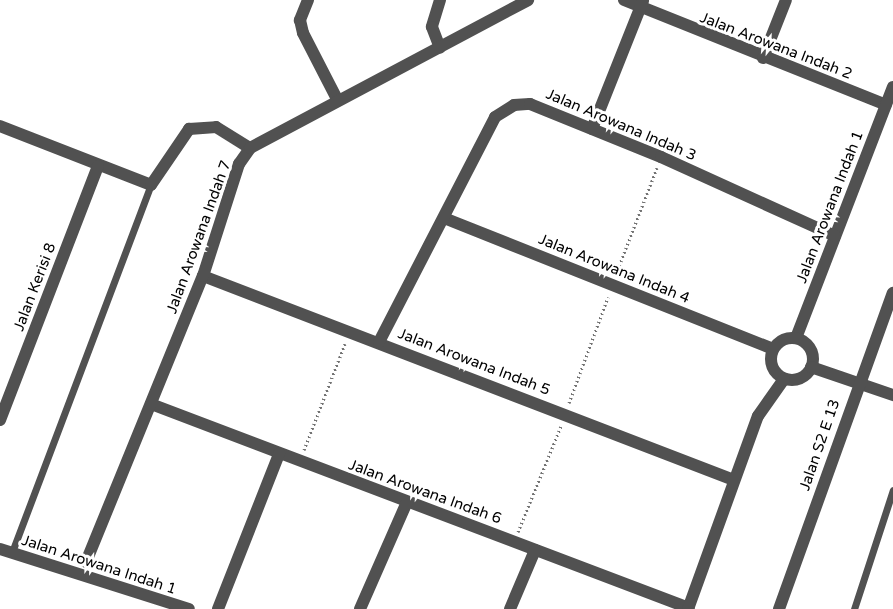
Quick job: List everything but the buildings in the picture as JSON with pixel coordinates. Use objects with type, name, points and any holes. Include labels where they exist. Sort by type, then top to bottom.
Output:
[{"type":"street","points":[[308,0],[300,20],[303,33],[338,100]]},
{"type":"street","points":[[440,0],[432,27],[440,48]]},
{"type":"street","points":[[0,126],[151,185],[189,129],[216,127],[250,148],[528,0]]},
{"type":"street","name":"Jalan Arowana Indah 2","points":[[624,0],[642,4],[763,58],[886,105]]},
{"type":"street","points":[[763,58],[786,0]]},
{"type":"street","points":[[592,129],[642,4]]},
{"type":"street","name":"Jalan Arowana Indah 1","points":[[796,338],[893,87]]},
{"type":"street","name":"Jalan Arowana Indah 3","points":[[379,342],[495,117],[514,105],[530,104],[661,157],[836,236]]},
{"type":"street","name":"Jalan Arowana Indah 7","points":[[86,562],[203,276],[238,164],[250,148]]},
{"type":"street","name":"Jalan Kerisi 8","points":[[0,420],[98,166]]},
{"type":"street","name":"Jalan Arowana Indah 4","points":[[444,218],[613,283],[773,349]]},
{"type":"street","name":"Jalan Arowana Indah 5","points":[[203,276],[566,413],[734,480]]},
{"type":"street","name":"Jalan S2 E 13","points":[[779,609],[857,383],[893,293]]},
{"type":"street","points":[[796,338],[812,351],[811,367],[798,379],[784,379],[773,370],[773,349],[783,340],[796,338]]},
{"type":"street","points":[[811,367],[893,395]]},
{"type":"street","points":[[688,608],[758,416],[784,379]]},
{"type":"street","name":"Jalan Arowana Indah 6","points":[[151,404],[688,608]]},
{"type":"street","points":[[218,609],[279,454]]},
{"type":"street","points":[[360,609],[407,502]]},
{"type":"street","points":[[510,609],[535,550]]},
{"type":"street","name":"Jalan Arowana Indah 1","points":[[6,551],[189,609]]},
{"type":"lane","points":[[6,551],[151,185]]},
{"type":"lane","points":[[854,609],[893,490]]},
{"type":"path","points":[[514,542],[566,413],[661,157]]},
{"type":"path","points":[[300,462],[350,332]]}]
